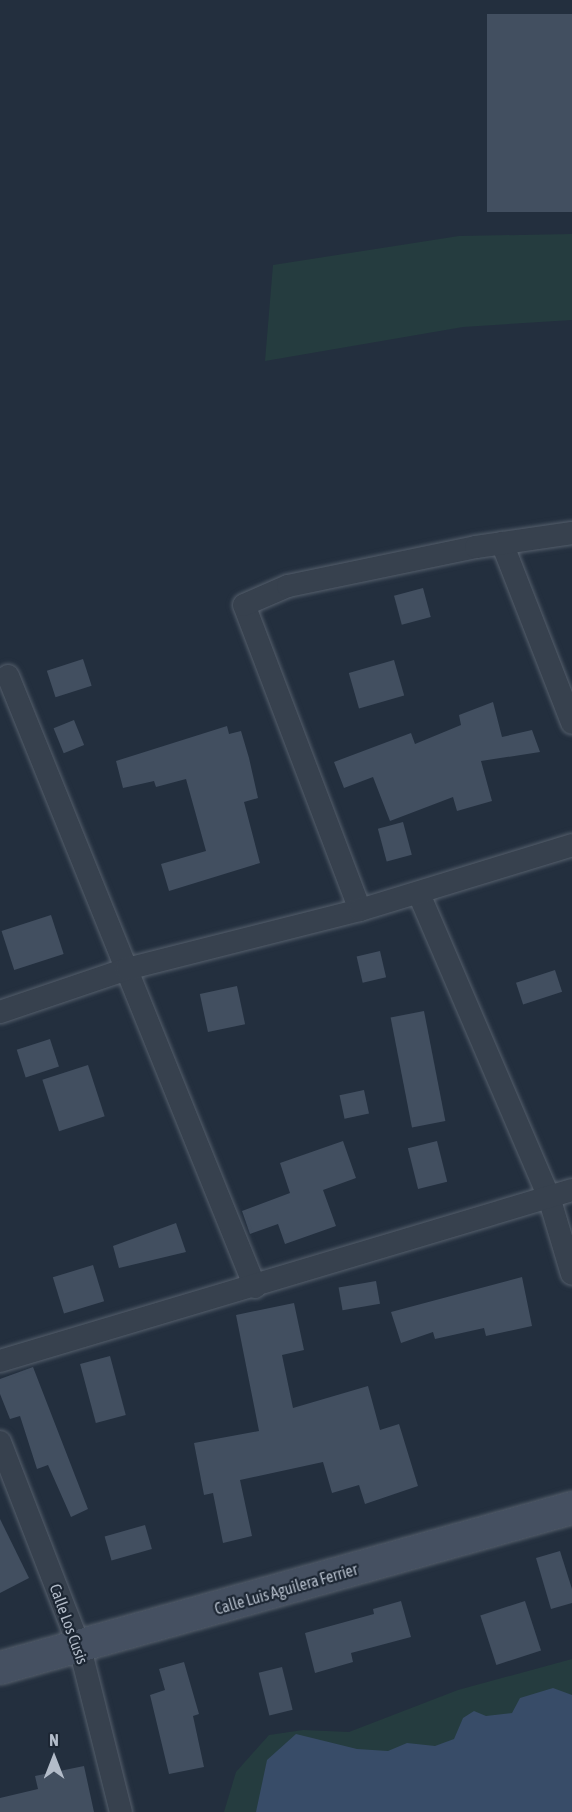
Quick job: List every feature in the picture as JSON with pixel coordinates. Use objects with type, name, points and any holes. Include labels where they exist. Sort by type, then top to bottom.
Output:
[{"type":"street","points":[[360,910],[244,604],[288,586],[502,543],[572,533]]},
{"type":"street","points":[[502,543],[572,723]]},
{"type":"street","points":[[8,676],[255,1287]]},
{"type":"street","points":[[0,1012],[127,969],[419,894],[572,845]]},
{"type":"street","points":[[419,894],[549,1197],[572,1274]]},
{"type":"street","points":[[0,1361],[255,1287],[572,1190]]},
{"type":"street","name":"Calle Los Cusis","points":[[0,1442],[80,1647],[121,1812]]},
{"type":"street","name":"Calle Luis Aguilera Ferrier","points":[[0,1668],[572,1508]]},
{"type":"green space","points":[[572,234],[572,320],[463,327],[265,361],[273,265],[459,236]]},
{"type":"green space","points":[[572,1659],[572,1812],[224,1812],[236,1772],[269,1735],[303,1730],[349,1732],[458,1690]]},
{"type":"water","points":[[553,1688],[572,1695],[572,1812],[256,1812],[267,1760],[296,1734],[357,1749],[388,1751],[407,1743],[435,1746],[454,1739],[463,1718],[474,1711],[486,1716],[512,1713],[520,1698]]},
{"type":"building","points":[[487,14],[572,14],[572,212],[487,212]]},
{"type":"building","points":[[423,588],[431,617],[402,625],[394,596]]},
{"type":"building","points":[[83,659],[92,686],[56,697],[47,671]]},
{"type":"building","points":[[394,660],[404,696],[359,709],[349,673]]},
{"type":"building","points":[[493,702],[502,737],[532,730],[540,752],[481,761],[492,801],[457,811],[453,797],[390,821],[373,777],[344,788],[334,762],[411,733],[415,744],[461,725],[459,715]]},
{"type":"building","points":[[74,720],[84,745],[64,753],[54,728]]},
{"type":"building","points":[[227,726],[229,734],[241,731],[249,758],[258,798],[244,802],[260,863],[169,891],[161,864],[206,851],[186,779],[156,787],[154,781],[123,788],[116,761]]},
{"type":"building","points":[[403,822],[412,855],[387,862],[378,829]]},
{"type":"building","points":[[51,915],[64,954],[14,970],[2,931]]},
{"type":"building","points":[[380,951],[386,977],[363,983],[357,956]]},
{"type":"building","points":[[555,970],[562,992],[523,1005],[516,983]]},
{"type":"building","points":[[237,986],[245,1024],[208,1032],[200,994]]},
{"type":"building","points":[[424,1011],[445,1121],[412,1127],[391,1017]]},
{"type":"building","points":[[50,1039],[59,1067],[26,1077],[17,1050]]},
{"type":"building","points":[[88,1065],[105,1116],[59,1131],[42,1080]]},
{"type":"building","points":[[364,1090],[369,1113],[345,1119],[340,1095]]},
{"type":"building","points":[[343,1141],[356,1178],[323,1190],[336,1226],[285,1244],[278,1224],[250,1234],[242,1211],[290,1193],[280,1163]]},
{"type":"building","points":[[437,1141],[447,1182],[418,1189],[408,1148]]},
{"type":"building","points":[[176,1223],[186,1252],[119,1268],[113,1246]]},
{"type":"building","points":[[93,1265],[104,1301],[64,1314],[53,1277]]},
{"type":"building","points":[[522,1277],[532,1326],[486,1336],[484,1328],[435,1339],[433,1332],[401,1343],[391,1312]]},
{"type":"building","points":[[376,1281],[380,1304],[343,1310],[339,1288]]},
{"type":"building","points":[[294,1303],[304,1350],[282,1355],[293,1408],[368,1386],[380,1430],[399,1424],[418,1486],[365,1504],[359,1485],[332,1493],[323,1462],[240,1480],[252,1536],[223,1543],[213,1493],[204,1495],[194,1443],[259,1431],[236,1315]]},
{"type":"building","points":[[110,1356],[126,1415],[96,1423],[80,1364]]},
{"type":"building","points":[[33,1367],[88,1509],[71,1517],[48,1465],[37,1469],[20,1416],[10,1419],[0,1394],[0,1379]]},
{"type":"building","points":[[0,1519],[29,1578],[0,1593]]},
{"type":"building","points":[[145,1525],[152,1549],[112,1561],[105,1537]]},
{"type":"building","points":[[560,1551],[572,1589],[572,1603],[551,1609],[536,1558]]},
{"type":"building","points":[[401,1601],[411,1637],[351,1653],[353,1662],[315,1673],[305,1633],[374,1614],[373,1609]]},
{"type":"building","points":[[525,1601],[541,1650],[496,1665],[480,1616]]},
{"type":"building","points":[[184,1662],[199,1714],[193,1716],[204,1767],[169,1774],[150,1695],[165,1690],[159,1669]]},
{"type":"building","points":[[282,1667],[293,1710],[269,1715],[259,1673]]},
{"type":"building","points":[[84,1766],[94,1812],[0,1812],[0,1798],[38,1789],[35,1776]]}]
